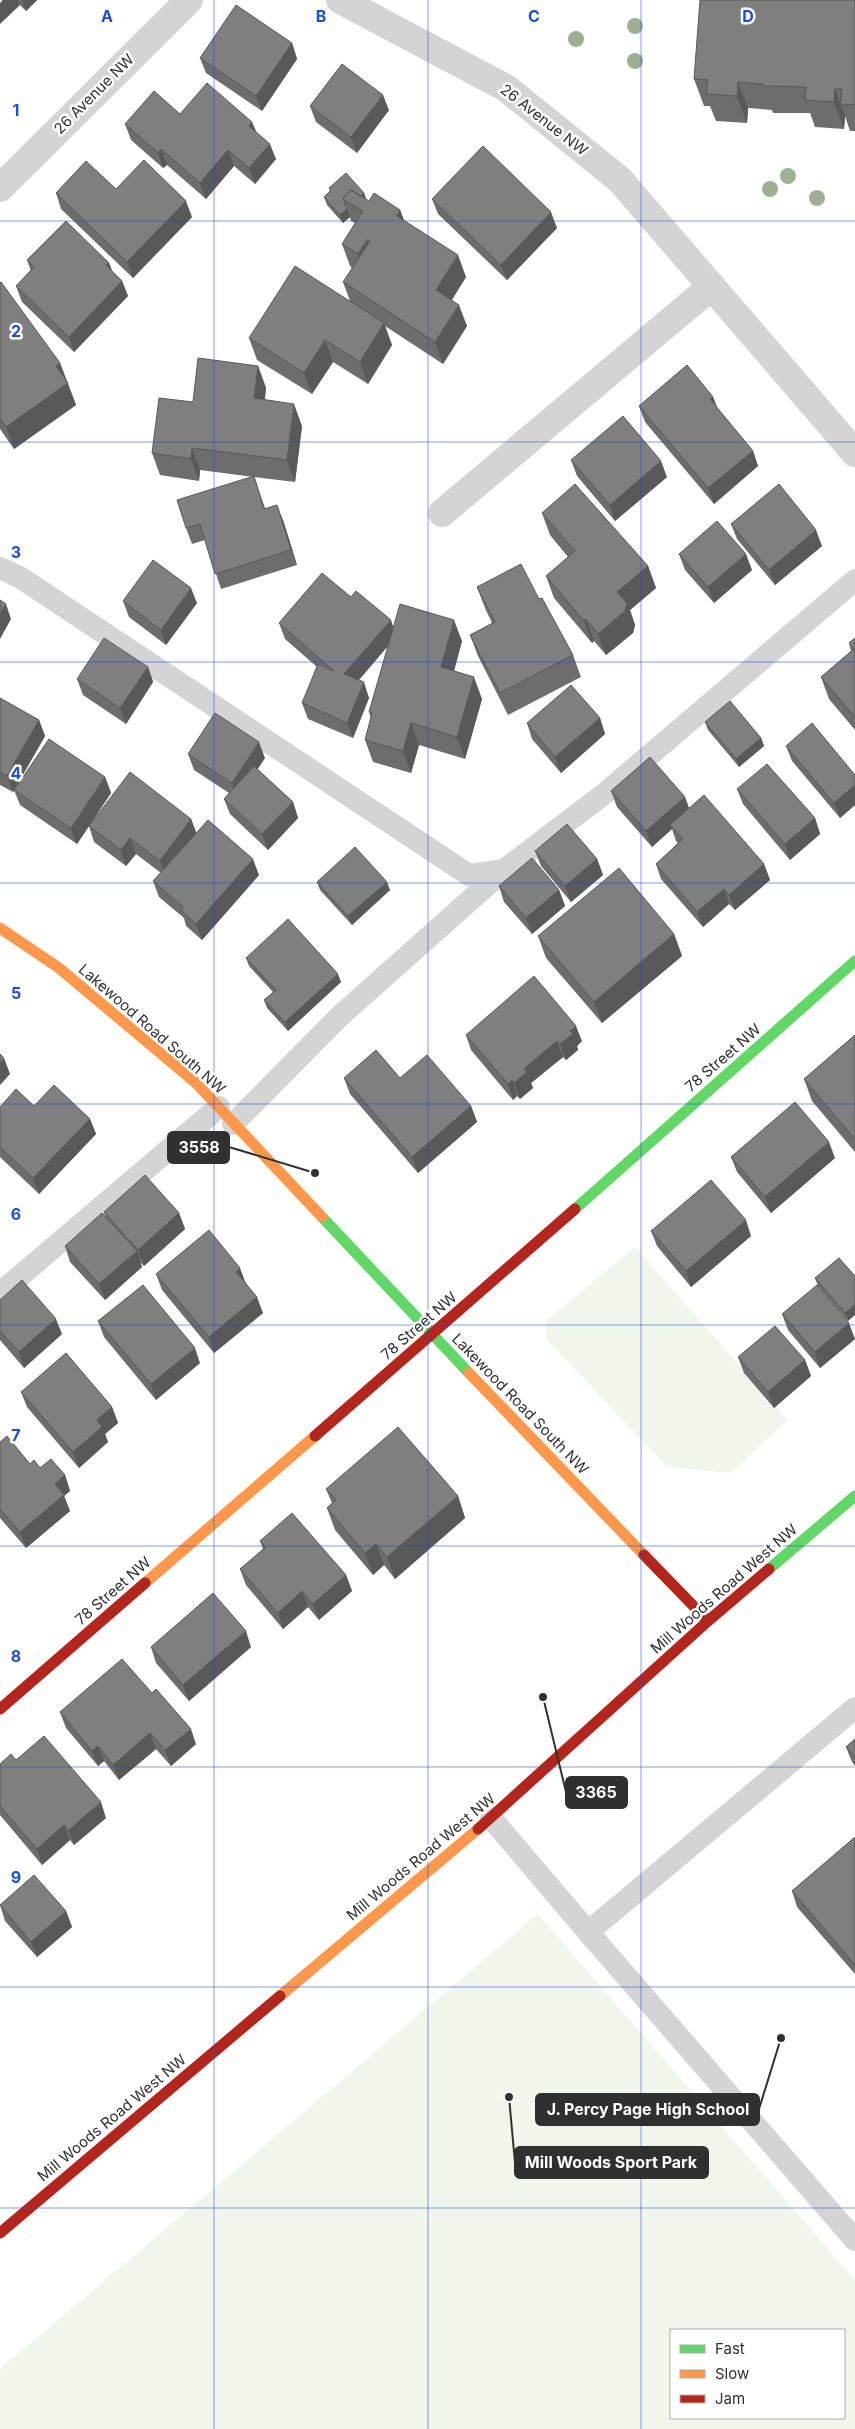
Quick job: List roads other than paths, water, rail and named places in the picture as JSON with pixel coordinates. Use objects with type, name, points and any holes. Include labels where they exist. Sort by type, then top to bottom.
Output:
[{"type":"street","name":"26 Avenue NW","points":[[0,188],[189,0]]},
{"type":"street","name":"26 Avenue NW","points":[[340,0],[506,88],[620,180],[855,453]]},
{"type":"street","points":[[442,513],[712,286]]},
{"type":"street","name":"Lakewood Road South NW","points":[[0,928],[59,968],[196,1083],[432,1335],[708,1621]]},
{"type":"street","name":"78 Street NW","points":[[0,1709],[432,1335],[855,961]]},
{"type":"street","name":"Mill Woods Road West NW","points":[[0,2233],[491,1818],[708,1621],[855,1496]]},
{"type":"lane","points":[[0,568],[21,578],[469,875],[504,870]]},
{"type":"lane","points":[[0,1293],[226,1116],[504,870],[604,794],[855,580]]},
{"type":"lane","points":[[588,1932],[855,1708]]},
{"type":"lane","points":[[491,1818],[855,2240]]},
{"type":"place","name":"3558","points":[[315,1173]]},
{"type":"place","name":"3365","points":[[543,1697]]},
{"type":"place","name":"J. Percy Page High School","points":[[781,2038]]},
{"type":"place","name":"Mill Woods Sport Park","points":[[509,2097]]}]
